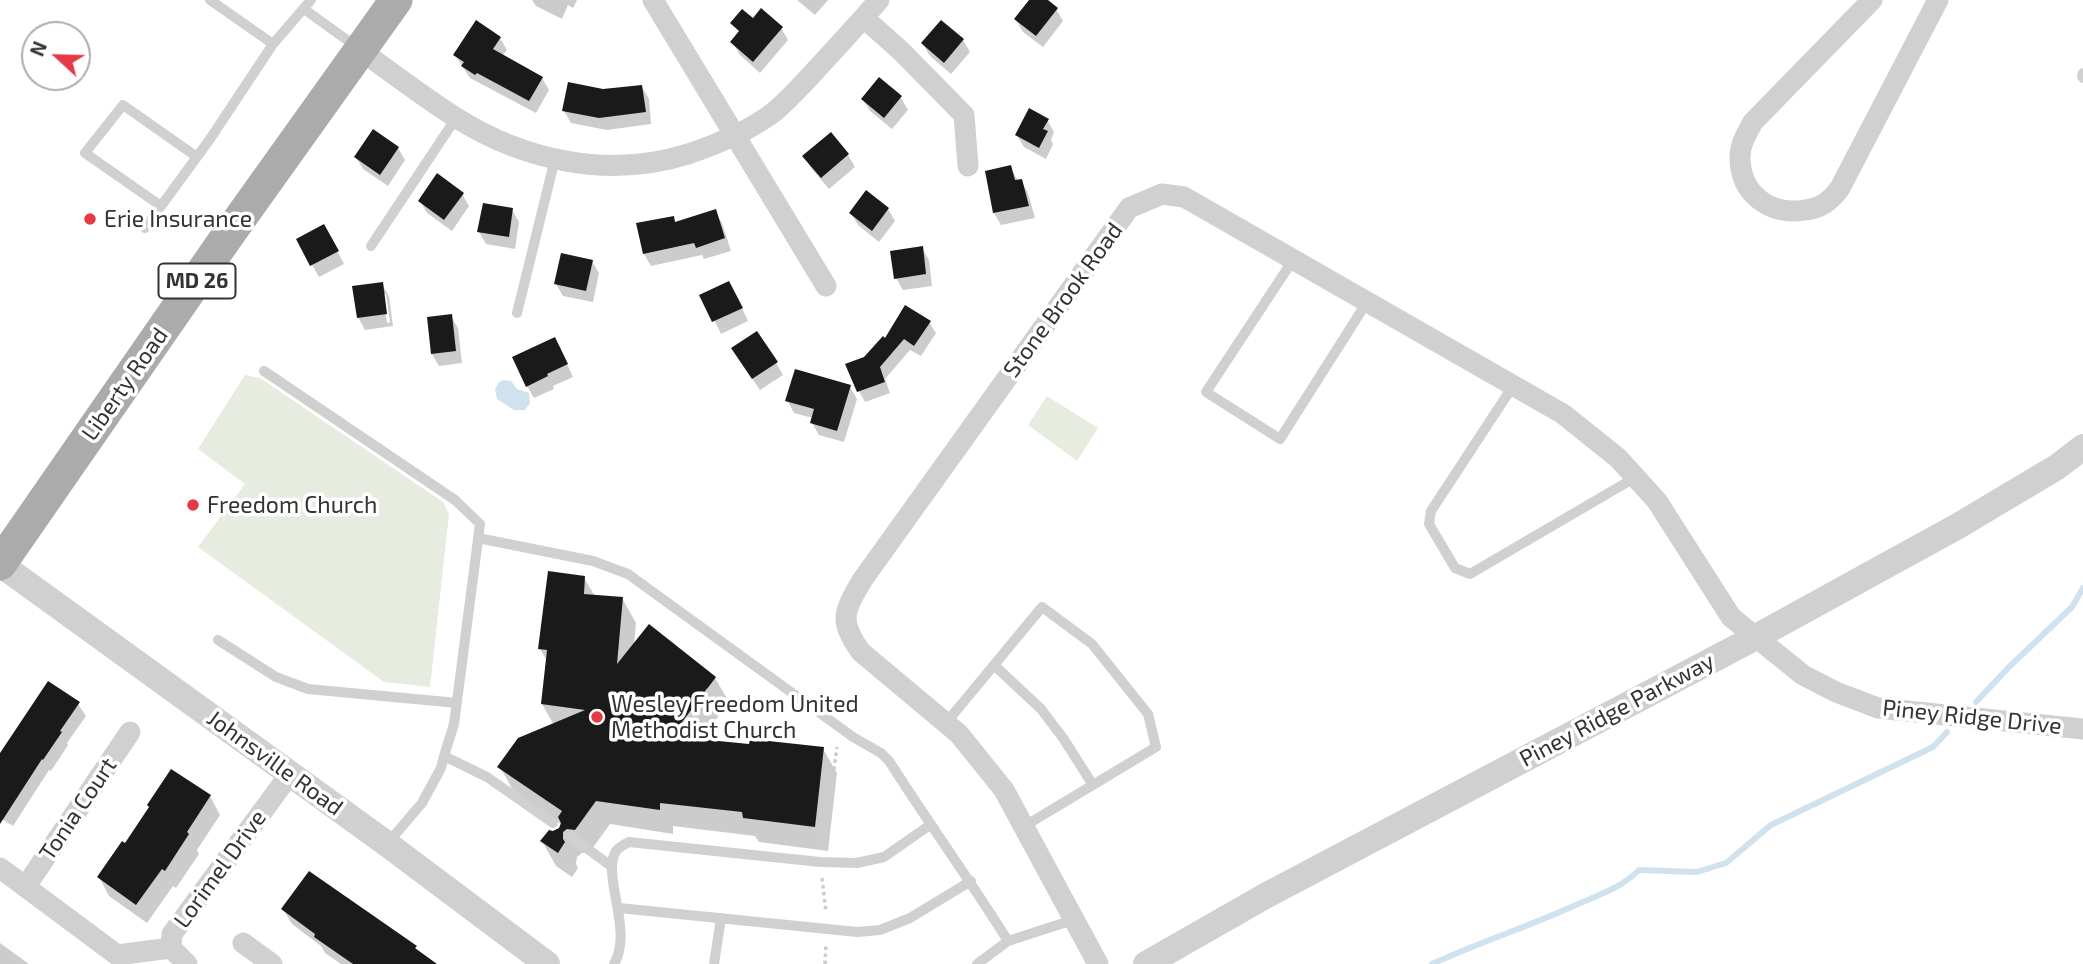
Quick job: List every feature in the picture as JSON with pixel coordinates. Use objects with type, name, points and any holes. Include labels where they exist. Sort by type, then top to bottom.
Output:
[{"type":"main road","name":"Liberty Road","points":[[0,564],[396,0]]},
{"type":"street","points":[[653,0],[826,286]]},
{"type":"street","points":[[360,50],[456,118],[529,152],[587,165],[655,162],[711,146],[773,112],[879,0]]},
{"type":"street","points":[[1872,0],[1753,122],[1744,137],[1740,156],[1747,188],[1756,199],[1771,208],[1786,212],[1817,208],[1829,201],[1840,188],[1938,0]]},
{"type":"street","points":[[864,18],[911,60],[964,115],[968,166]]},
{"type":"street","name":"Stone Brook Road","points":[[1098,964],[1003,790],[959,734],[861,652],[849,635],[845,617],[850,601],[863,579],[1129,208],[1162,194],[1184,197],[1563,414],[1618,458],[1657,501],[1731,617],[1756,637]]},
{"type":"street","name":"Piney Ridge Parkway","points":[[1146,964],[1267,895],[1756,637],[1958,526],[2057,467],[2083,447]]},
{"type":"street","name":"Johnsville Road","points":[[0,564],[387,844],[547,964]]},
{"type":"street","name":"Piney Ridge Drive","points":[[1756,637],[1803,675],[1836,692],[1878,708],[2083,729]]},
{"type":"street","name":"Tonia Court","points":[[26,886],[130,732]]},
{"type":"street","name":"Lorimel Drive","points":[[187,964],[171,948],[173,934],[290,774]]},
{"type":"street","name":"Tonia Court","points":[[0,868],[26,886],[113,959],[171,948]]},
{"type":"street","points":[[243,943],[272,964]]},
{"type":"lane","points":[[210,0],[273,44]]},
{"type":"lane","points":[[145,228],[197,158],[273,44],[307,5],[360,50]]},
{"type":"lane","points":[[161,206],[85,153],[123,105],[197,158]]},
{"type":"lane","points":[[371,246],[456,118]]},
{"type":"lane","points":[[517,313],[555,159]]},
{"type":"lane","points":[[1293,260],[1206,392],[1280,439],[1367,302]]},
{"type":"lane","points":[[264,371],[455,500],[480,524],[454,724],[441,768],[422,803],[387,844]]},
{"type":"lane","points":[[1513,386],[1431,511],[1429,524],[1455,568],[1471,574],[1636,477]]},
{"type":"lane","points":[[478,538],[593,561],[628,574],[853,737],[881,753],[971,881],[1008,942]]},
{"type":"lane","points":[[946,723],[1042,607],[1092,644],[1148,714],[1156,747],[1023,827]]},
{"type":"lane","points":[[218,640],[276,677],[308,689],[457,704]]},
{"type":"lane","points":[[993,665],[1041,709],[1093,785]]},
{"type":"lane","points":[[444,756],[487,777],[553,823]]},
{"type":"lane","points":[[614,964],[620,939],[619,908],[611,866],[617,849],[629,842],[820,862],[857,863],[884,857],[930,825]]},
{"type":"lane","points":[[570,836],[611,866]]},
{"type":"lane","points":[[619,908],[856,932],[880,930],[910,918],[971,881]]},
{"type":"lane","points":[[714,964],[721,918]]},
{"type":"lane","points":[[977,964],[1008,942],[1073,920]]},
{"type":"path","points":[[706,690],[731,704],[786,702]]},
{"type":"path","points":[[825,964],[827,929],[820,862],[839,738]]},
{"type":"shaded area","points":[[245,375],[260,378],[443,502],[449,514],[430,687],[384,682],[198,547],[245,484],[198,449]]},
{"type":"shaded area","points":[[1047,396],[1098,428],[1077,461],[1028,425]]},
{"type":"water","points":[[511,381],[517,389],[529,393],[530,403],[525,410],[514,410],[497,399],[495,389],[499,382]]},
{"type":"building","points":[[1029,0],[1048,0],[1058,8],[1036,36],[1014,19]]},
{"type":"building","points":[[761,8],[783,27],[753,62],[730,42],[739,31],[730,23],[742,9],[753,18]]},
{"type":"building","points":[[476,20],[501,37],[493,49],[543,77],[529,101],[477,73],[475,75],[461,66],[464,62],[453,55]]},
{"type":"building","points":[[941,20],[964,39],[944,63],[921,43]]},
{"type":"building","points":[[879,77],[902,96],[884,118],[861,99]]},
{"type":"building","points":[[568,82],[603,89],[642,85],[646,112],[599,118],[562,111]]},
{"type":"building","points":[[1029,108],[1049,119],[1043,129],[1048,131],[1039,148],[1015,135]]},
{"type":"building","points":[[373,129],[399,147],[380,175],[354,157]]},
{"type":"building","points":[[831,132],[849,154],[821,178],[802,156]]},
{"type":"building","points":[[1011,165],[1015,180],[1022,179],[1029,206],[993,213],[985,171]]},
{"type":"building","points":[[437,173],[464,193],[444,220],[418,201]]},
{"type":"building","points":[[866,190],[889,208],[872,231],[849,213]]},
{"type":"building","points":[[483,203],[513,208],[509,237],[477,232]]},
{"type":"building","points":[[716,209],[725,238],[696,248],[694,243],[643,254],[636,223],[674,216],[675,222]]},
{"type":"building","points":[[324,224],[339,251],[310,266],[296,239]]},
{"type":"building","points":[[923,246],[926,274],[894,279],[890,251]]},
{"type":"building","points":[[561,253],[593,260],[586,291],[554,284]]},
{"type":"building","points":[[729,281],[743,308],[712,322],[699,295]]},
{"type":"building","points":[[383,282],[387,314],[357,318],[352,286]]},
{"type":"building","points":[[905,305],[931,321],[914,346],[904,339],[880,367],[885,382],[857,392],[845,364],[864,357],[883,336],[885,338]]},
{"type":"building","points":[[452,314],[456,351],[431,354],[427,317]]},
{"type":"building","points":[[757,331],[778,362],[752,379],[731,348]]},
{"type":"building","points":[[555,337],[568,364],[526,387],[512,357]]},
{"type":"building","points":[[795,369],[851,385],[837,431],[810,423],[814,409],[785,401]]},
{"type":"building","name":"Wesley Freedom United Methodist Church","points":[[548,571],[585,576],[584,594],[623,597],[617,664],[649,624],[716,677],[676,730],[699,733],[698,739],[749,744],[750,739],[824,747],[815,827],[743,818],[742,812],[660,803],[660,810],[596,801],[575,830],[567,829],[563,832],[565,842],[558,853],[540,841],[549,830],[559,828],[561,823],[558,817],[562,811],[497,767],[518,738],[585,710],[541,704],[547,650],[538,649]]},
{"type":"building","points":[[48,681],[80,702],[0,824],[0,753]]},
{"type":"building","points":[[171,769],[211,795],[165,871],[162,869],[136,905],[97,877],[122,841],[125,843]]},
{"type":"building","points":[[309,871],[417,946],[415,948],[437,964],[353,964],[314,937],[315,934],[281,909]]},
{"type":"waterway","points":[[1976,702],[2072,607],[2083,588]]},
{"type":"waterway","points":[[1432,964],[1603,894],[1625,882],[1639,870],[1697,872],[1726,863],[1771,825],[1933,747],[1947,732]]},
{"type":"place","name":"Erie Insurance","points":[[90,219]]},
{"type":"place","name":"Freedom Church","points":[[193,505]]},
{"type":"place","name":"Wesley Freedom United Methodist Church","points":[[597,717]]}]
